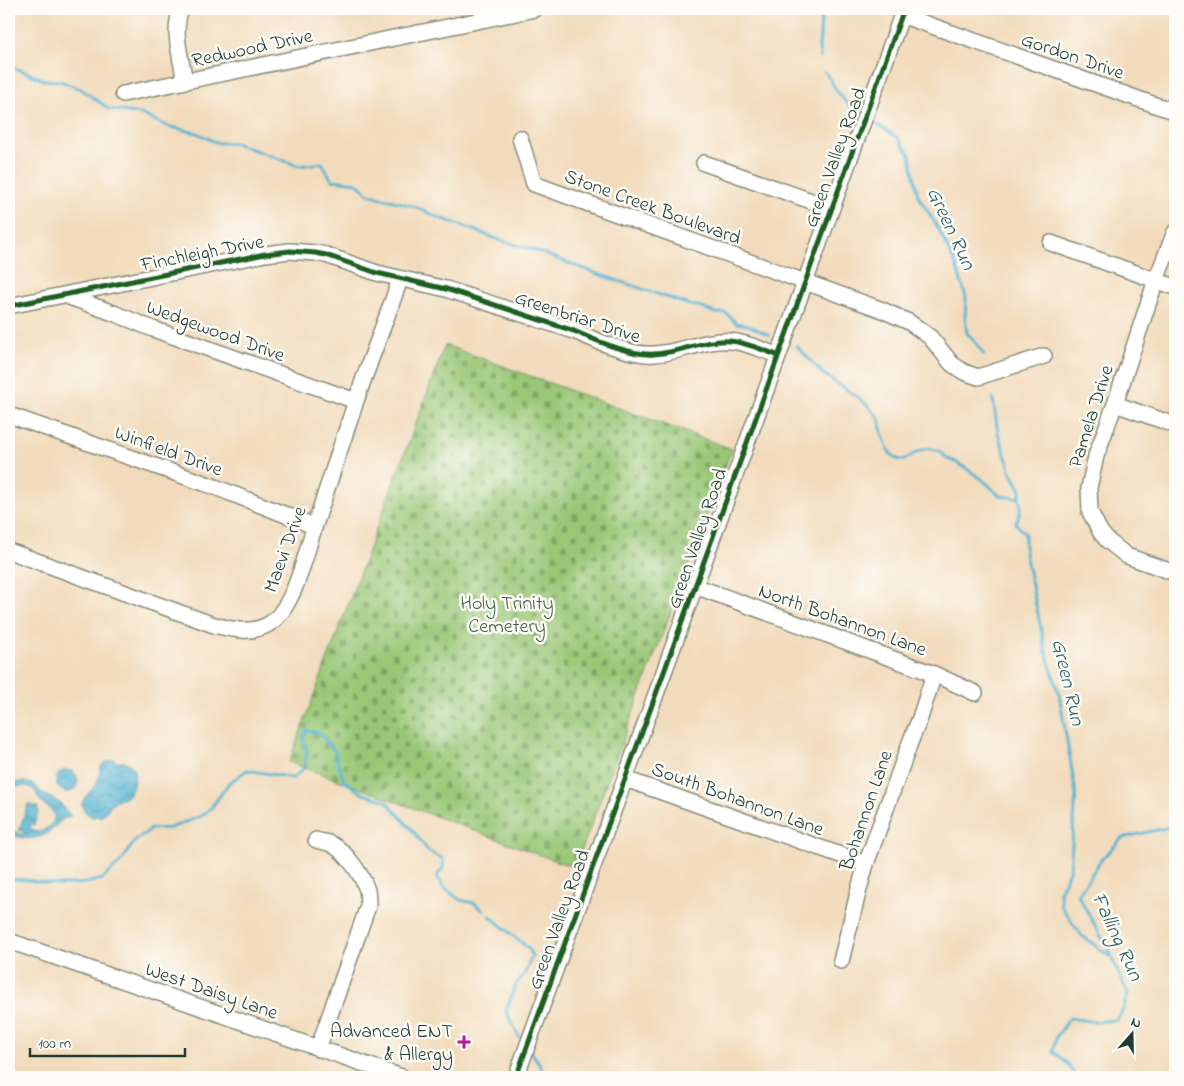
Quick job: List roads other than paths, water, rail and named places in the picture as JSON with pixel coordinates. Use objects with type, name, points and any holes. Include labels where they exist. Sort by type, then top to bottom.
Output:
[{"type":"street","points":[[180,9],[177,32],[185,81]]},
{"type":"street","name":"Redwood Drive","points":[[124,94],[535,9]]},
{"type":"street","name":"Gordon Drive","points":[[902,12],[1175,111]]},
{"type":"street","name":"Green Valley Road","points":[[516,1077],[902,12]]},
{"type":"street","name":"Stone Creek Boulevard","points":[[520,138],[534,184],[804,281]]},
{"type":"street","points":[[704,163],[832,208]]},
{"type":"street","name":"Pamela Drive","points":[[1175,232],[1156,280],[1104,433],[1094,463],[1089,488],[1090,512],[1101,533],[1117,549],[1127,556],[1175,573]]},
{"type":"street","points":[[1051,243],[1175,287]]},
{"type":"street","name":"Finchleigh Drive","points":[[9,306],[218,262],[290,251],[326,255],[400,279]]},
{"type":"street","name":"Greenbriar Drive","points":[[400,279],[446,289],[641,354],[654,354],[728,341],[738,342],[777,355]]},
{"type":"street","name":"Maevi Drive","points":[[9,551],[214,625],[235,630],[255,630],[272,621],[285,606],[299,576],[356,401],[400,279]]},
{"type":"street","points":[[804,281],[880,309],[909,322],[930,337],[952,364],[964,372],[978,377],[1044,356]]},
{"type":"street","name":"Wedgewood Drive","points":[[63,294],[153,329],[356,401]]},
{"type":"street","points":[[1115,404],[1175,425]]},
{"type":"street","name":"Winfield Drive","points":[[9,415],[215,487],[314,526]]},
{"type":"street","name":"North Bohannon Lane","points":[[695,586],[934,674],[976,693]]},
{"type":"street","name":"Bohannon Lane","points":[[841,961],[866,864],[920,718],[934,674]]},
{"type":"street","name":"South Bohannon Lane","points":[[625,779],[866,864]]},
{"type":"street","points":[[316,840],[332,845],[346,856],[357,870],[364,884],[367,892],[368,906],[318,1049]]},
{"type":"street","name":"West Daisy Lane","points":[[9,941],[402,1077]]},
{"type":"water","points":[[114,759],[116,763],[129,763],[132,766],[135,777],[132,789],[126,797],[115,801],[102,816],[92,817],[83,808],[82,803],[97,782],[102,766]]},
{"type":"water","points":[[67,770],[75,773],[78,781],[75,789],[67,792],[59,789],[56,781],[59,773]]},
{"type":"water","points":[[22,781],[33,784],[44,794],[60,803],[71,816],[62,820],[47,834],[37,838],[25,838],[9,834],[9,828],[18,833],[28,834],[19,830],[28,804],[38,807],[37,809],[39,810],[34,825],[31,824],[30,826],[34,831],[39,832],[43,830],[54,820],[53,813],[42,803],[32,788],[22,786],[9,790],[9,785]]},
{"type":"waterway","name":"Green Run","points":[[820,58],[822,9]]},
{"type":"waterway","points":[[9,67],[44,80],[60,81],[81,89],[109,109],[141,114],[167,126],[197,133],[217,143],[235,143],[299,166],[322,163],[332,180],[357,183],[368,194],[416,207],[437,217],[502,241],[531,249],[690,305],[715,313],[726,313],[736,323],[748,325],[769,335]]},
{"type":"waterway","name":"Green Run","points":[[825,72],[839,94],[854,111]]},
{"type":"waterway","name":"Green Run","points":[[875,123],[898,138],[910,155],[918,196],[937,226],[956,265],[966,297],[965,317],[967,333],[984,355]]},
{"type":"waterway","points":[[797,346],[822,373],[859,398],[879,418],[889,452],[897,459],[904,460],[919,451],[929,448],[939,451],[948,459],[958,463],[982,479],[1000,496],[1019,498]]},
{"type":"waterway","name":"Green Run","points":[[993,399],[998,433],[1011,472],[1021,490],[1019,498],[1021,507],[1016,524],[1025,533],[1025,553],[1046,652],[1059,694],[1076,794],[1070,869],[1060,892],[1061,906],[1081,935],[1112,958]]},
{"type":"waterway","points":[[9,879],[59,885],[86,883],[102,879],[120,863],[135,841],[151,829],[170,828],[201,816],[211,808],[229,783],[247,770],[293,778],[303,769],[307,752],[303,737],[307,730],[319,733],[334,750],[344,781],[363,794],[386,801],[429,852],[443,859],[443,868],[437,876],[443,887],[460,900],[474,903],[484,911]]},
{"type":"waterway","name":"Falling Run","points":[[1076,1077],[1068,1064],[1053,1052],[1056,1037],[1070,1018],[1095,1022],[1117,1020],[1128,994],[1108,949],[1078,895],[1101,860],[1122,838],[1174,826]]},
{"type":"waterway","points":[[490,916],[529,949],[532,956],[525,973],[515,986],[506,1011],[523,1041]]},
{"type":"waterway","points":[[531,1052],[539,1063],[544,1077]]},
{"type":"place","name":"Advanced ENT & Allergy","points":[[464,1042]]},
{"type":"park label","name":"Holy Trinity Cemetery","points":[[507,614]]}]
